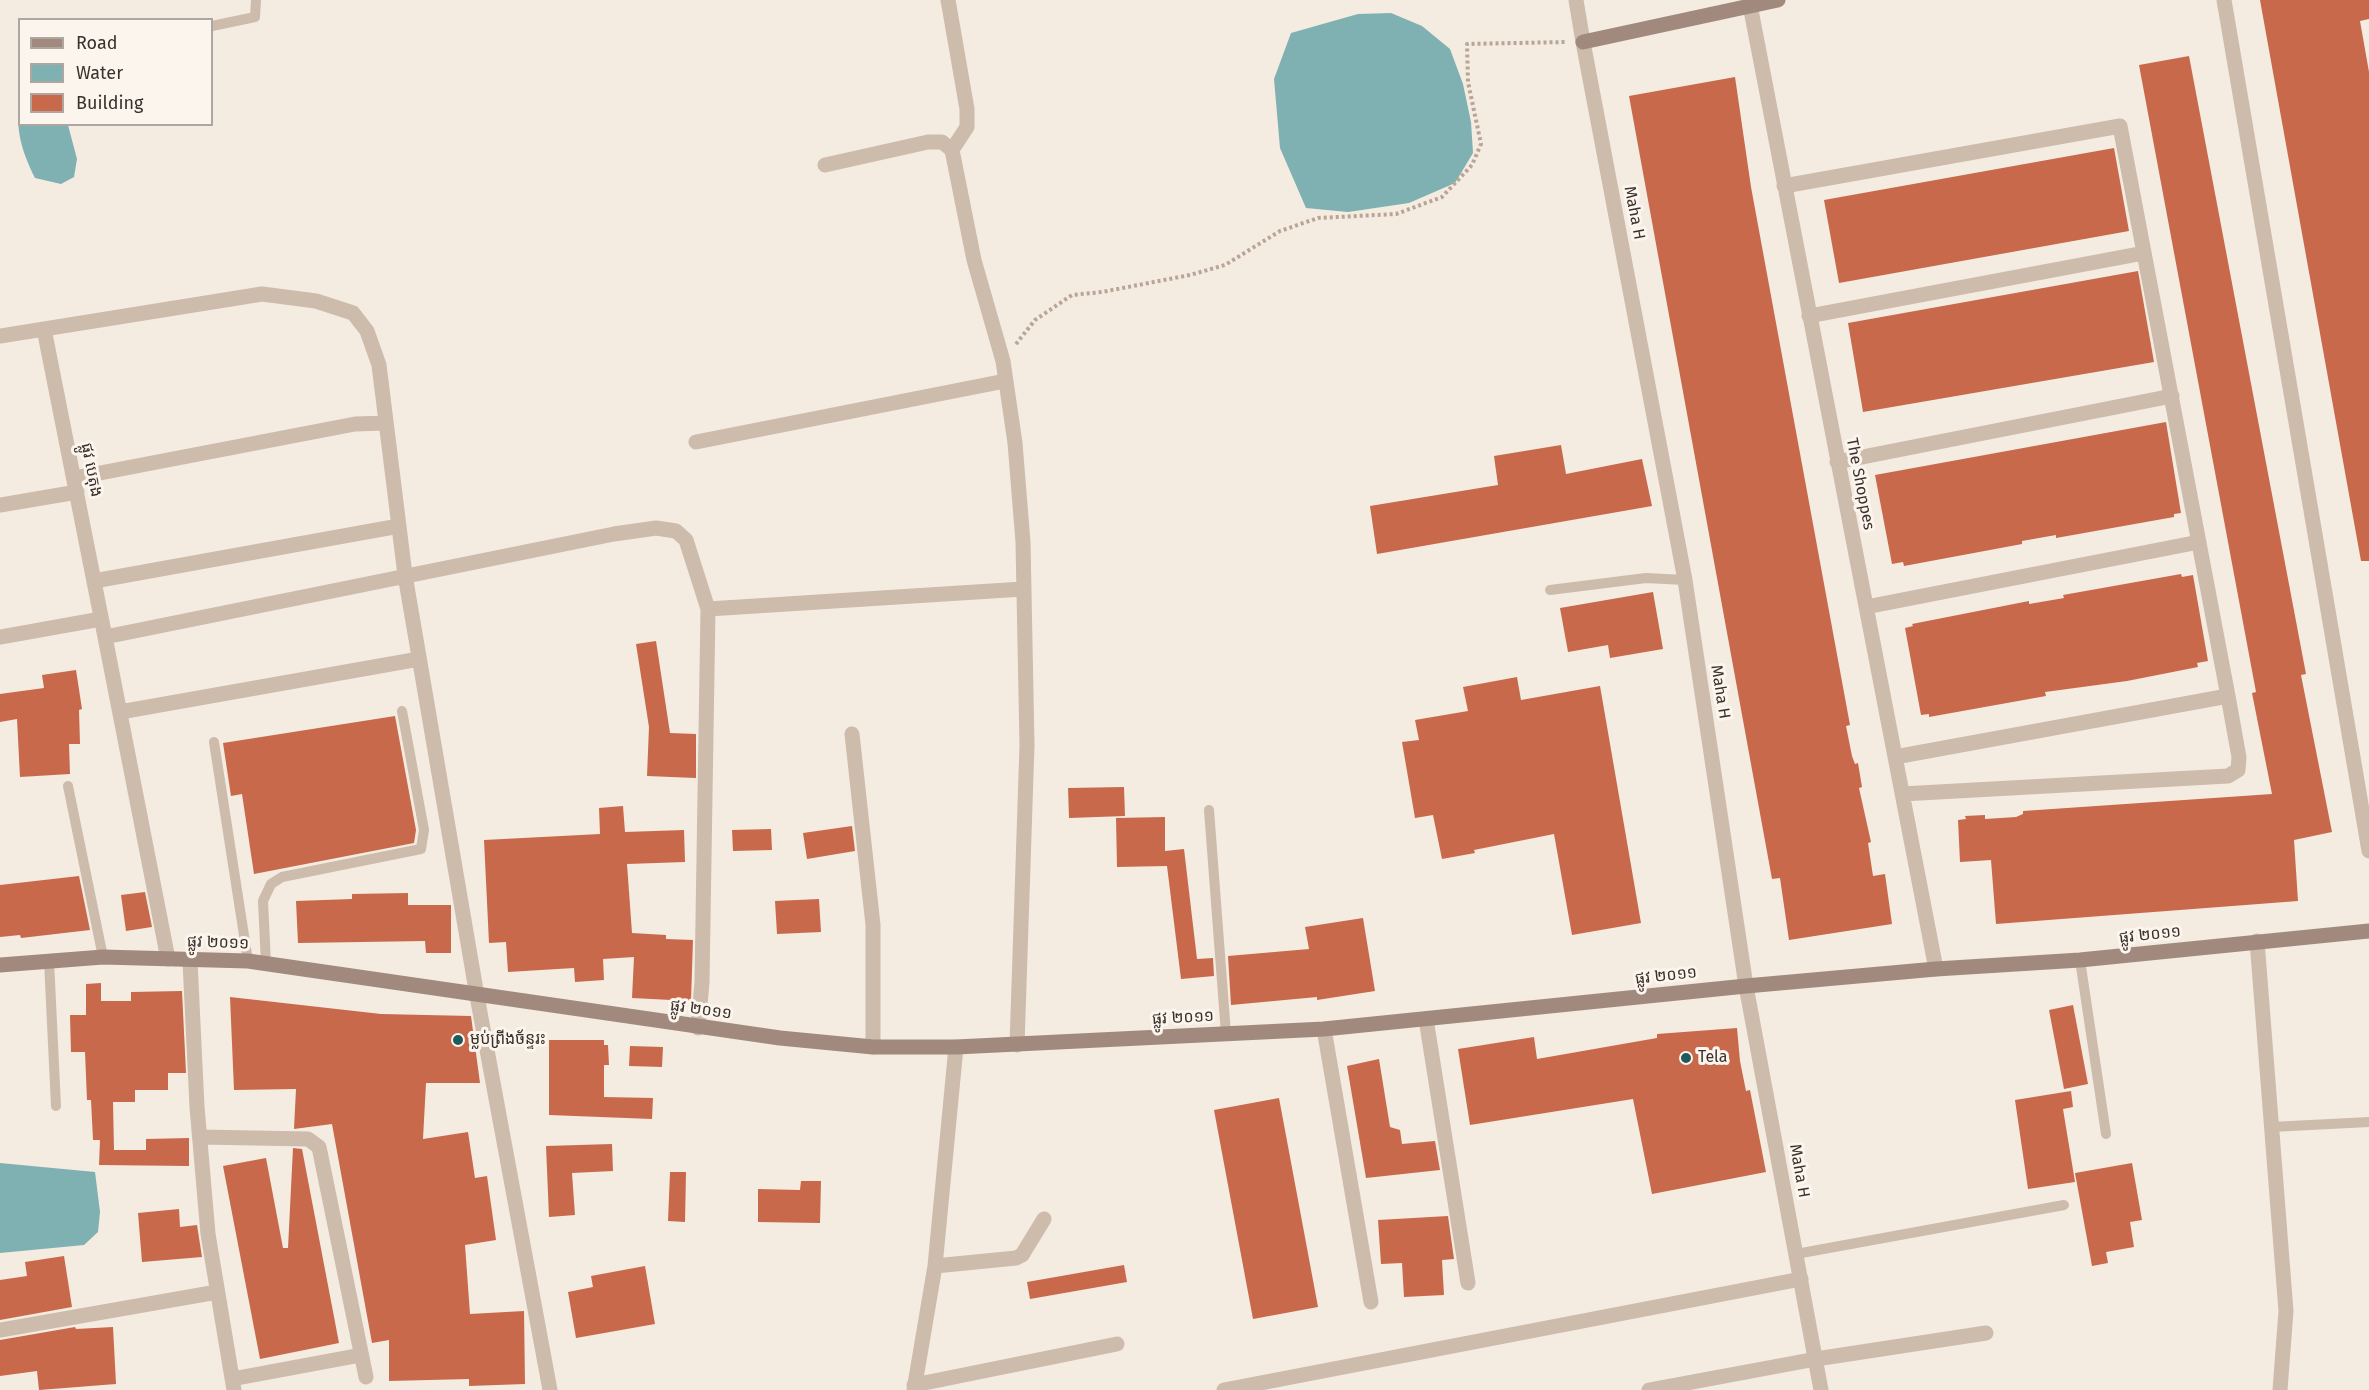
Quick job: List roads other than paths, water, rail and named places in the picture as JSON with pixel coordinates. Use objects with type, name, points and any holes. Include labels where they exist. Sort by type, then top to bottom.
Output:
[{"type":"main road","points":[[1583,42],[1778,0]]},
{"type":"main road","name":"ផ្លូវ ២០១១","points":[[0,965],[103,957],[248,962],[698,1028],[873,1047],[956,1047],[1324,1029],[1746,986],[1936,969],[2080,960],[2369,931]]},
{"type":"street","points":[[948,0],[967,109],[967,127],[952,150]]},
{"type":"street","name":"Maha H","points":[[1576,0],[1685,580],[1746,986],[1821,1390]]},
{"type":"street","points":[[2224,0],[2369,851]]},
{"type":"street","name":"The Shoppes","points":[[1750,5],[1936,969]]},
{"type":"street","points":[[1784,186],[2120,126],[2145,253],[2239,757],[2238,770],[2228,776],[1902,794]]},
{"type":"street","points":[[825,165],[928,142],[942,142],[952,150],[974,260],[1003,361],[1020,497],[1027,745],[1017,1045]]},
{"type":"street","points":[[1809,316],[2145,253]]},
{"type":"street","points":[[0,336],[262,294],[316,301],[353,313],[367,331],[379,365],[405,575],[477,996],[549,1390]]},
{"type":"street","name":"ផ្លូវ បេតុង","points":[[44,328],[168,959]]},
{"type":"street","points":[[696,442],[1005,381]]},
{"type":"street","points":[[1838,462],[2172,396]]},
{"type":"street","points":[[0,505],[75,485],[355,424],[386,423]]},
{"type":"street","points":[[94,581],[399,526]]},
{"type":"street","points":[[105,637],[405,575],[656,528],[676,531],[686,540],[708,609],[702,982],[698,1028]]},
{"type":"street","points":[[1866,607],[2199,542]]},
{"type":"street","points":[[708,609],[1023,590]]},
{"type":"street","points":[[0,637],[101,619]]},
{"type":"street","points":[[120,712],[420,659]]},
{"type":"street","points":[[1895,757],[2228,696]]},
{"type":"street","points":[[852,734],[873,926],[873,1047]]},
{"type":"street","points":[[2257,941],[2286,1311],[2280,1390]]},
{"type":"street","points":[[190,961],[200,1137],[217,1292],[233,1384],[361,1355]]},
{"type":"street","points":[[1426,1019],[1468,1283]]},
{"type":"street","points":[[1324,1029],[1371,1302]]},
{"type":"street","points":[[956,1047],[935,1266],[914,1387],[1117,1344]]},
{"type":"street","points":[[200,1137],[308,1139],[319,1148],[366,1377]]},
{"type":"street","points":[[935,1266],[1016,1258],[1022,1255],[1044,1219]]},
{"type":"street","points":[[1224,1390],[1801,1280]]},
{"type":"street","points":[[0,1330],[217,1292]]},
{"type":"street","points":[[1650,1390],[1815,1359],[1986,1334]]},
{"type":"lane","points":[[213,26],[255,17],[256,0]]},
{"type":"lane","points":[[1550,590],[1646,578],[1685,580]]},
{"type":"lane","points":[[266,964],[263,901],[271,884],[282,877],[421,849],[424,830],[402,711]]},
{"type":"lane","points":[[214,742],[248,962]]},
{"type":"lane","points":[[68,786],[103,957]]},
{"type":"lane","points":[[1209,810],[1226,1034]]},
{"type":"lane","points":[[2080,960],[2106,1134]]},
{"type":"lane","points":[[49,961],[56,1106]]},
{"type":"lane","points":[[2271,1127],[2369,1122]]},
{"type":"lane","points":[[1796,1254],[2064,1205]]},
{"type":"water","points":[[1391,13],[1422,26],[1450,49],[1463,84],[1471,122],[1473,153],[1455,183],[1409,203],[1348,212],[1306,208],[1280,148],[1274,79],[1291,33],[1358,14]]},
{"type":"water","points":[[19,126],[68,126],[77,159],[74,177],[61,184],[35,178],[21,143]]},
{"type":"water","points":[[0,1163],[95,1172],[100,1212],[98,1232],[84,1245],[0,1253]]},
{"type":"place","name":"ម្លប់ព្រីងច័ន្ទរះ","points":[[458,1040]]},
{"type":"place","name":"Tela","points":[[1686,1058]]}]
